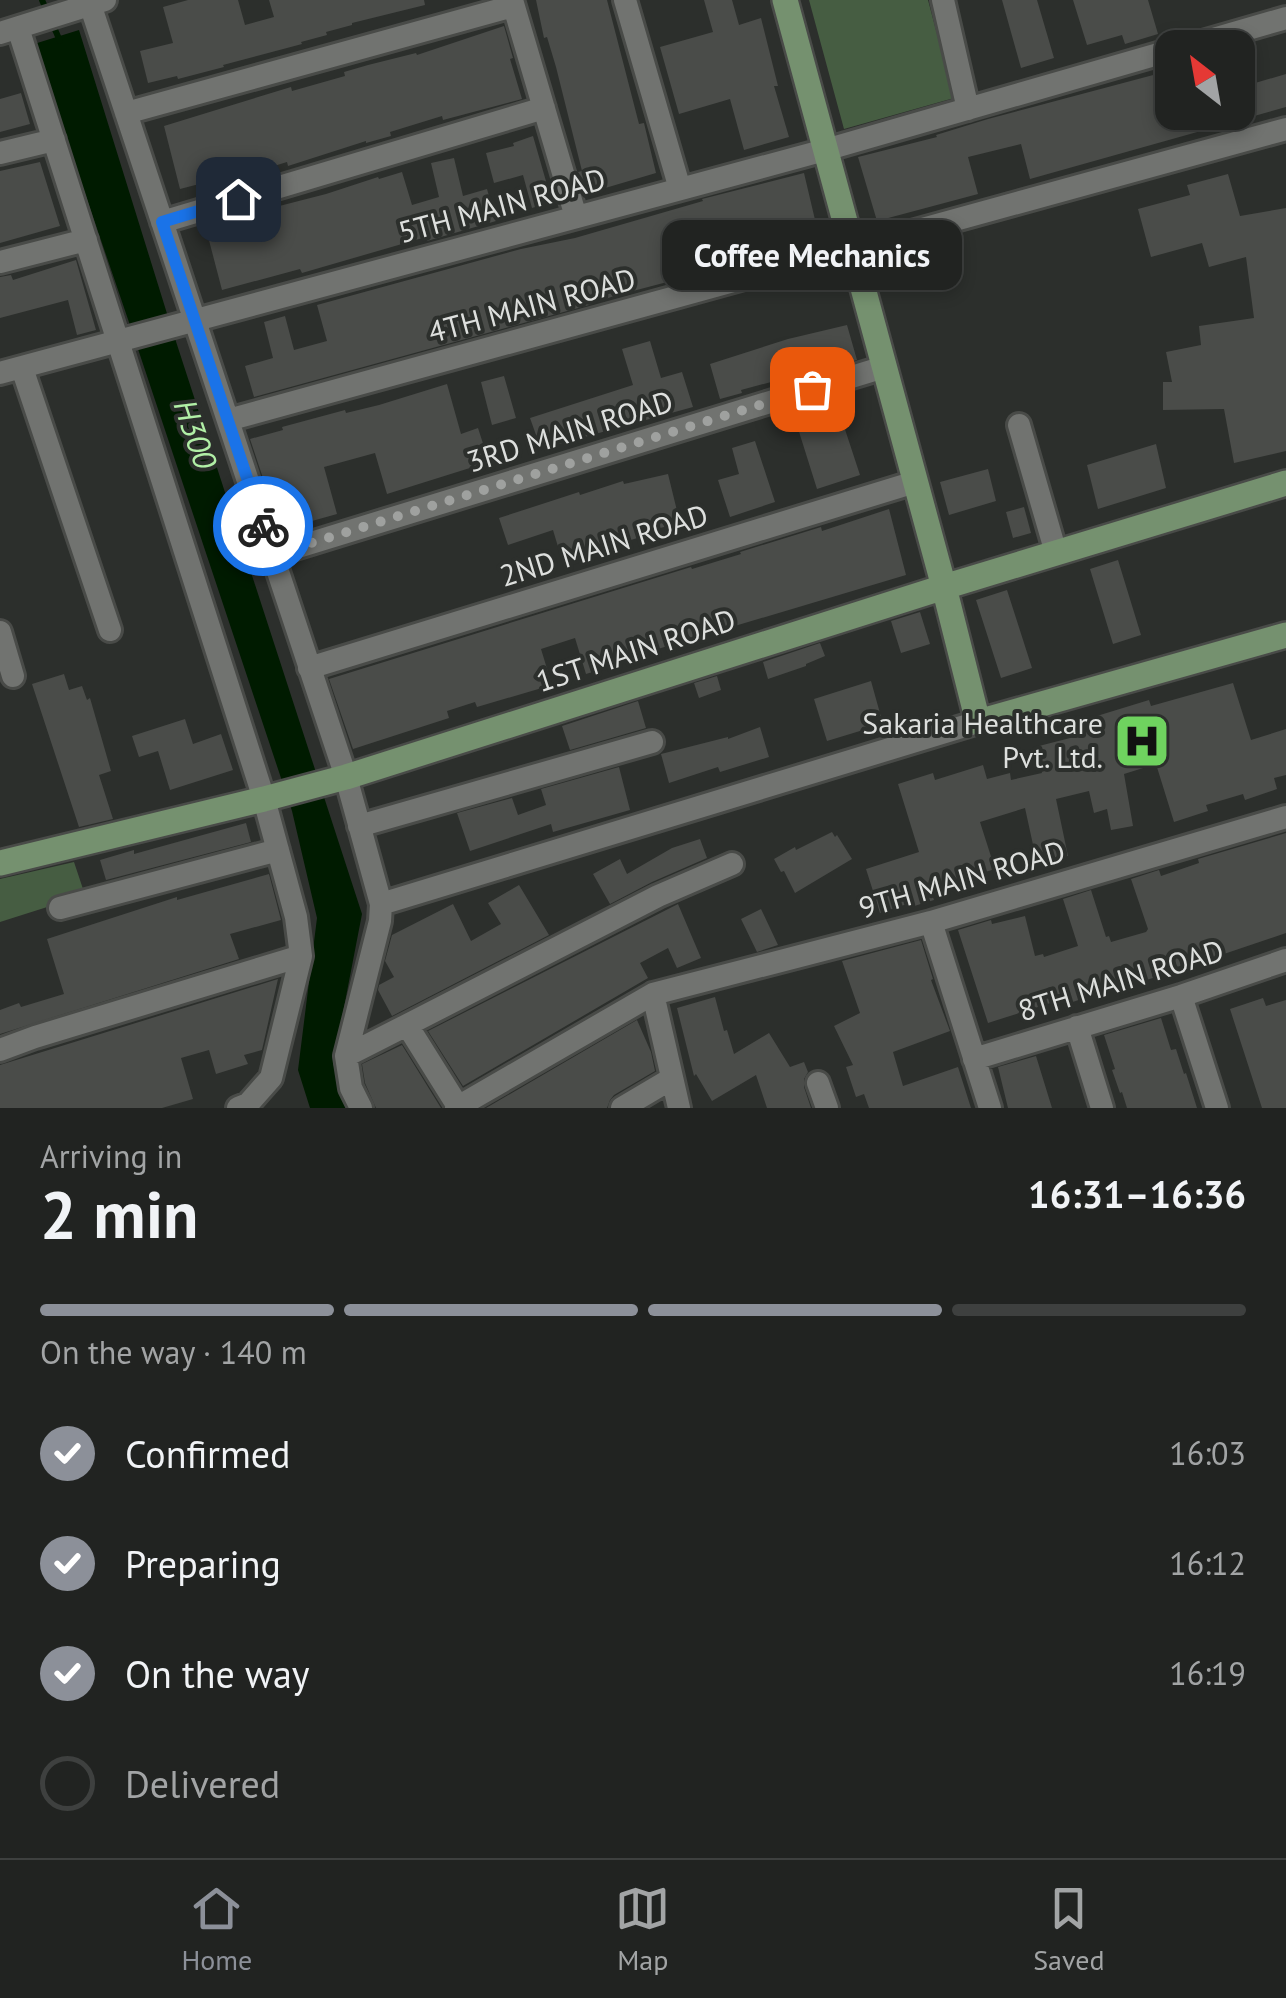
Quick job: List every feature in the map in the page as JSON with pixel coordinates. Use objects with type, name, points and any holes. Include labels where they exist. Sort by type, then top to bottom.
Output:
[{"type":"street","points":[[626,0],[680,189]]},
{"type":"street","points":[[785,0],[978,722]]},
{"type":"street","points":[[943,0],[968,109]]},
{"type":"street","points":[[238,1108],[248,1104],[271,1078],[301,956],[296,918],[264,800],[54,140],[9,31],[98,2],[126,113],[346,777],[380,904],[380,920],[346,1056],[351,1088],[361,1108]]},
{"type":"street","points":[[126,113],[512,3],[576,217]]},
{"type":"street","points":[[1244,30],[1286,18]]},
{"type":"street","points":[[826,150],[1155,55]]},
{"type":"street","points":[[162,222],[544,108]]},
{"type":"street","points":[[852,249],[1286,129]]},
{"type":"street","points":[[0,154],[54,140]]},
{"type":"street","name":"5TH MAIN ROAD","points":[[11,370],[826,150]]},
{"type":"street","points":[[0,262],[86,240]]},
{"type":"street","name":"4TH MAIN ROAD","points":[[228,420],[852,249]]},
{"type":"street","name":"3RD MAIN ROAD","points":[[272,555],[884,367]]},
{"type":"street","points":[[11,370],[110,630]]},
{"type":"street","points":[[1019,425],[1056,553]]},
{"type":"street","name":"2ND MAIN ROAD","points":[[310,668],[915,482]]},
{"type":"street","name":"1ST MAIN ROAD","points":[[0,863],[346,777],[1286,483]]},
{"type":"street","points":[[0,632],[13,676]]},
{"type":"street","points":[[380,904],[978,722],[1286,634]]},
{"type":"street","points":[[359,826],[652,742]]},
{"type":"street","name":"9TH MAIN ROAD","points":[[458,1108],[653,994],[931,922],[1286,817]]},
{"type":"street","points":[[60,908],[278,850]]},
{"type":"street","points":[[346,1056],[658,896],[732,864]]},
{"type":"street","points":[[931,922],[990,1108]]},
{"type":"street","points":[[0,1050],[301,956]]},
{"type":"street","name":"8TH MAIN ROAD","points":[[974,1059],[1286,960]]},
{"type":"street","points":[[653,994],[679,1108]]},
{"type":"street","points":[[1181,996],[1217,1108]]},
{"type":"street","points":[[407,1025],[458,1108]]},
{"type":"street","points":[[1077,1028],[1102,1108]]},
{"type":"street","points":[[622,1108],[670,1079]]},
{"type":"street","points":[[818,1083],[826,1108]]},
{"type":"shaded area","points":[[809,0],[928,0],[954,98],[844,129]]},
{"type":"shaded area","points":[[74,862],[85,895],[0,922],[0,879]]},
{"type":"water","points":[[79,30],[362,914],[333,1064],[349,1108],[310,1108],[298,1070],[317,918],[292,811],[34,44]]},
{"type":"building","points":[[188,0],[238,0],[245,25],[274,17],[269,0],[424,0],[425,5],[352,23],[302,44],[224,67],[148,83],[140,51],[173,43],[163,7]]},
{"type":"building","points":[[536,0],[607,0],[639,124],[644,123],[656,173],[585,194]]},
{"type":"building","points":[[704,0],[732,0],[739,25],[761,18],[789,137],[744,150],[730,99],[679,114],[660,47],[713,32]]},
{"type":"building","points":[[1002,0],[1037,0],[1054,58],[1021,68]]},
{"type":"building","points":[[1073,0],[1148,0],[1155,35],[1125,44],[1122,35],[1087,45]]},
{"type":"building","points":[[504,26],[522,99],[443,120],[442,116],[390,132],[391,136],[288,166],[287,162],[180,189],[164,126],[291,87],[292,91],[345,76],[344,72],[368,65],[417,55]]},
{"type":"building","points":[[1286,74],[1286,107],[1255,116],[1255,83]]},
{"type":"building","points":[[1155,75],[1155,130],[1204,130],[1030,179],[1021,144],[968,157],[978,194],[877,221],[858,157]]},
{"type":"building","points":[[21,93],[30,124],[0,132],[0,99]]},
{"type":"building","points":[[533,136],[552,202],[532,208],[523,175],[494,183],[486,153]]},
{"type":"building","points":[[454,158],[463,196],[487,189],[496,221],[302,273],[300,269],[222,290],[205,225],[402,172],[412,205],[439,197],[431,163]]},
{"type":"building","points":[[40,162],[60,226],[0,243],[0,171]]},
{"type":"building","points":[[804,173],[820,241],[800,246],[797,236],[767,244],[770,255],[254,397],[245,366],[273,358],[264,322],[285,316],[294,350],[327,341],[317,305]]},
{"type":"building","points":[[1228,174],[1240,216],[1286,208],[1286,451],[1234,463],[1224,409],[1163,410],[1163,382],[1172,382],[1166,352],[1201,345],[1199,326],[1254,318],[1246,257],[1209,267],[1202,243],[1151,257],[1138,209],[1190,195],[1187,185]]},
{"type":"building","points":[[76,260],[96,330],[77,335],[68,300],[0,318],[0,277],[11,275],[13,280]]},
{"type":"building","points":[[847,325],[857,360],[720,399],[710,364]]},
{"type":"building","points":[[650,341],[661,378],[682,372],[693,407],[541,449],[530,418],[633,385],[622,349]]},
{"type":"building","points":[[504,376],[516,418],[492,425],[481,382]]},
{"type":"building","points":[[447,384],[461,434],[478,428],[489,462],[387,494],[375,453],[324,467],[337,514],[312,521],[310,516],[279,526],[250,439]]},
{"type":"building","points":[[837,405],[860,475],[817,489],[795,419]]},
{"type":"building","points":[[755,441],[775,502],[730,517],[718,480],[739,474],[732,448]]},
{"type":"building","points":[[1156,444],[1166,488],[1098,509],[1087,465]]},
{"type":"building","points":[[988,469],[996,501],[949,515],[940,482]]},
{"type":"building","points":[[668,474],[680,523],[562,560],[553,530],[508,545],[499,518],[579,492],[580,495],[623,481],[624,484]]},
{"type":"building","points":[[1024,507],[1031,533],[1013,538],[1006,512]]},
{"type":"building","points":[[889,509],[906,575],[586,674],[575,638],[541,649],[552,685],[477,707],[475,702],[447,711],[449,718],[353,749],[329,679]]},
{"type":"building","points":[[1118,560],[1141,635],[1113,644],[1090,569]]},
{"type":"building","points":[[1007,590],[1032,668],[1001,678],[976,600]]},
{"type":"building","points":[[920,612],[930,644],[901,653],[891,621]]},
{"type":"building","points":[[820,643],[825,656],[768,679],[763,662]]},
{"type":"building","points":[[64,674],[69,690],[82,686],[87,700],[90,698],[111,771],[99,775],[113,819],[79,827],[32,684]]},
{"type":"building","points":[[717,676],[721,690],[699,698],[694,683]]},
{"type":"building","points":[[871,681],[883,724],[827,741],[814,699]]},
{"type":"building","points":[[1233,683],[1251,740],[1286,729],[1286,775],[1274,778],[1277,789],[1245,800],[1243,794],[1206,805],[1208,811],[1174,822],[1156,764],[1124,774],[1133,826],[1111,830],[1107,809],[1094,813],[1089,791],[1056,799],[1068,856],[1037,863],[1025,808],[980,822],[995,869],[930,889],[934,900],[880,913],[866,869],[919,852],[898,784],[933,773],[935,780],[983,765],[987,779],[1010,773],[1011,780],[1042,773],[1035,747],[1078,736],[1074,723],[1149,700],[1151,706]]},
{"type":"building","points":[[638,701],[646,728],[570,750],[562,726]]},
{"type":"building","points":[[185,719],[193,744],[221,734],[233,770],[170,790],[158,751],[139,757],[132,736]]},
{"type":"building","points":[[760,727],[769,757],[720,772],[718,767],[669,783],[661,754],[728,739]]},
{"type":"building","points":[[619,767],[630,810],[553,832],[551,824],[470,851],[457,813],[512,798],[518,815],[546,805],[541,789]]},
{"type":"building","points":[[246,823],[251,842],[106,880],[100,860]]},
{"type":"building","points":[[832,832],[852,859],[795,893],[774,859]]},
{"type":"building","points":[[1286,833],[1286,933],[1218,956],[1185,962],[1152,975],[1153,978],[1064,1005],[1063,999],[988,1023],[958,930],[991,920],[992,924],[1025,916],[1035,956],[1044,957],[1078,946],[1063,899],[1091,890],[1111,942],[1146,932],[1131,879],[1159,870],[1161,876],[1199,863],[1198,859]]},
{"type":"building","points":[[700,839],[707,858],[610,904],[593,874],[620,859],[627,874],[672,848]]},
{"type":"building","points":[[269,874],[281,920],[230,934],[239,959],[0,1034],[0,1010],[64,994],[47,939],[177,897]]},
{"type":"building","points":[[519,885],[549,935],[392,1016],[378,990],[379,985],[394,977],[385,961],[392,935],[453,904],[471,941],[501,924],[488,903]]},
{"type":"building","points":[[678,904],[701,958],[677,968],[668,948],[640,963],[648,978],[463,1086],[428,1031]]},
{"type":"building","points":[[761,909],[778,945],[757,952],[741,919]]},
{"type":"building","points":[[921,940],[950,1031],[893,1052],[903,1086],[958,1067],[971,1108],[869,1108],[864,1094],[856,1097],[846,1067],[853,1065],[834,1026],[860,1013],[842,961]]},
{"type":"building","points":[[278,979],[262,1050],[244,1055],[248,1064],[216,1074],[209,1050],[181,1058],[193,1099],[162,1108],[0,1108],[0,1065]]},
{"type":"building","points":[[715,997],[734,1054],[769,1033],[790,1067],[804,1062],[808,1072],[804,1087],[811,1108],[767,1108],[756,1075],[712,1101],[694,1076],[677,1008]]},
{"type":"building","points":[[1263,998],[1266,1006],[1286,1000],[1286,1108],[1262,1108],[1230,1009]]},
{"type":"building","points":[[1161,1018],[1197,1108],[1127,1108],[1120,1093],[1104,1035]]},
{"type":"building","points":[[637,1020],[655,1071],[614,1095],[607,1108],[486,1108]]},
{"type":"building","points":[[402,1045],[441,1108],[376,1108],[362,1064]]},
{"type":"building","points":[[1036,1056],[1052,1108],[1008,1108],[998,1067]]},
{"type":"waterway","name":"H300","points":[[42,0],[60,41]]},
{"type":"way so far","points":[[263,526],[272,555],[812,389]]},
{"type":"place","name":"Coffee Mechanics","points":[[812,389]]},
{"type":"place","name":"Sakaria Healthcare Pvt. Ltd.","points":[[1142,741]]},
{"type":"route","points":[[238,199],[162,222],[263,526]]}]
